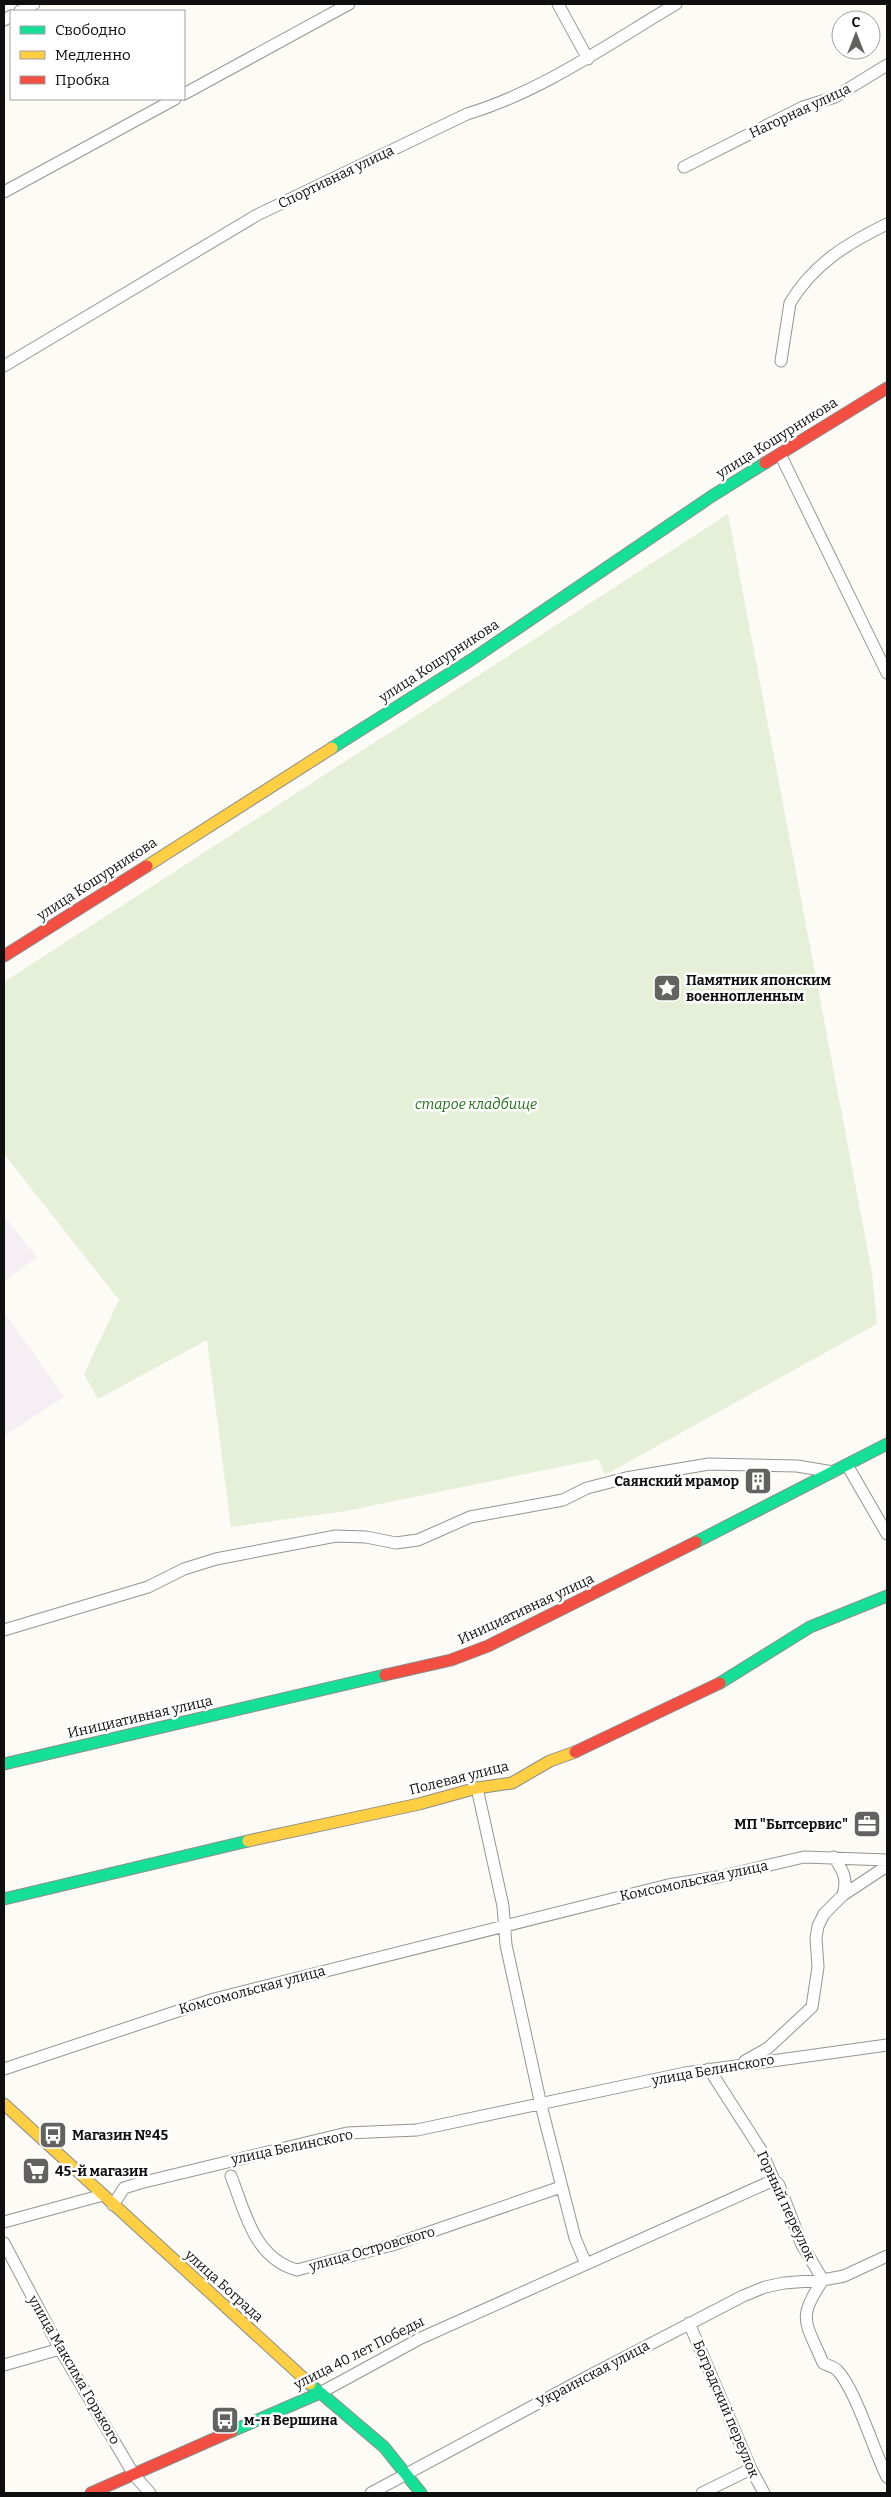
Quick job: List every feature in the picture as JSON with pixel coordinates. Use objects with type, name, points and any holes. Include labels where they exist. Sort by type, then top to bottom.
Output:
[{"type":"street","points":[[22,10],[34,4]]},
{"type":"street","points":[[185,93],[349,4]]},
{"type":"street","points":[[558,4],[588,59]]},
{"type":"street","name":"Спортивная улица","points":[[4,366],[256,215],[466,114],[498,105],[588,59],[676,4]]},
{"type":"street","name":"Нагорная улица","points":[[684,167],[803,107],[835,97],[887,65]]},
{"type":"street","points":[[4,192],[173,100]]},
{"type":"street","points":[[780,361],[790,303],[795,294],[830,256],[857,239],[887,224]]},
{"type":"street","name":"улица Кошурникова","points":[[4,956],[471,660],[712,496],[887,388]]},
{"type":"street","points":[[780,454],[887,673]]},
{"type":"street","name":"Инициативная улица","points":[[4,1764],[451,1660],[488,1646],[598,1593],[887,1444]]},
{"type":"street","points":[[4,1630],[148,1586],[184,1569],[216,1560],[336,1536],[366,1537],[396,1543],[418,1540],[470,1517],[563,1500],[587,1488],[626,1478],[709,1464],[797,1466],[833,1472]]},
{"type":"street","points":[[848,1465],[887,1534]]},
{"type":"street","name":"Полевая улица","points":[[4,1899],[255,1839],[419,1804],[477,1788],[512,1783],[550,1760],[588,1747],[677,1702],[728,1680],[810,1627],[887,1596]]},
{"type":"street","points":[[477,1788],[503,1906],[504,1926],[541,2105],[549,2129],[561,2187],[575,2238],[586,2264]]},
{"type":"street","name":"Комсомольская улица","points":[[4,2069],[214,1999],[668,1885],[718,1877],[804,1856],[887,1860]]},
{"type":"street","points":[[834,1857],[844,1874],[846,1883],[843,1895]]},
{"type":"street","points":[[739,2064],[768,2048],[812,2007],[818,1967],[818,1926],[824,1914],[843,1895],[887,1866]]},
{"type":"street","name":"улица Белинского","points":[[113,2205],[124,2188],[140,2182],[346,2133],[417,2130],[709,2069],[887,2045]]},
{"type":"street","name":"Горный переулок","points":[[709,2069],[761,2150],[774,2180],[779,2185],[802,2245],[823,2280]]},
{"type":"street","name":"улица Бограда","points":[[4,2104],[320,2393],[384,2447],[421,2493]]},
{"type":"street","name":"улица Островского","points":[[231,2176],[254,2237],[270,2256],[284,2267],[297,2270],[392,2245],[561,2187]]},
{"type":"street","name":"улица 40 лет Победы","points":[[91,2493],[320,2393],[421,2338],[774,2180]]},
{"type":"street","points":[[4,2222],[103,2195]]},
{"type":"street","name":"улица Максима Горького","points":[[4,2243],[60,2349],[134,2475],[150,2493]]},
{"type":"street","name":"Украинская улица","points":[[371,2493],[690,2323],[765,2287],[784,2282],[823,2280],[844,2276],[887,2256]]},
{"type":"street","points":[[823,2280],[808,2302],[805,2320],[823,2363],[836,2370],[853,2396],[876,2455],[887,2477]]},
{"type":"street","name":"Боградский переулок","points":[[690,2323],[751,2468],[764,2493]]},
{"type":"street","points":[[4,2365],[60,2349]]},
{"type":"street","points":[[702,2493],[751,2468]]},
{"type":"shaded area","points":[[4,1216],[37,1257],[4,1281]]},
{"type":"shaded area","points":[[4,1312],[64,1397],[4,1436]]},
{"type":"green space","name":"старое кладбище","points":[[728,514],[872,1273],[877,1324],[605,1475],[598,1459],[346,1511],[231,1527],[207,1340],[98,1399],[84,1374],[119,1300],[4,1154],[4,982]]},
{"type":"traffic: fast","points":[[332,748],[471,660],[712,496],[765,463]]},
{"type":"traffic: fast","points":[[696,1542],[887,1444]]},
{"type":"traffic: fast","points":[[720,1683],[810,1627],[887,1596]]},
{"type":"traffic: fast","points":[[4,1764],[385,1675]]},
{"type":"traffic: fast","points":[[4,1899],[248,1841]]},
{"type":"traffic: fast","points":[[310,2384],[384,2447],[421,2493]]},
{"type":"traffic: fast","points":[[232,2431],[320,2393]]},
{"type":"traffic: slow","points":[[147,866],[332,748]]},
{"type":"traffic: slow","points":[[248,1841],[419,1804],[477,1788],[512,1783],[550,1761],[575,1752]]},
{"type":"traffic: slow","points":[[4,2104],[310,2384]]},
{"type":"traffic: jam","points":[[765,463],[887,388]]},
{"type":"traffic: jam","points":[[4,956],[147,866]]},
{"type":"traffic: jam","points":[[385,1675],[451,1660],[488,1646],[696,1542]]},
{"type":"traffic: jam","points":[[575,1752],[720,1683]]},
{"type":"traffic: jam","points":[[91,2493],[232,2431]]},
{"type":"place","name":"Памятник японским военнопленным","points":[[667,988]]},
{"type":"place","name":"Саянский мрамор","points":[[758,1481]]},
{"type":"place","name":"МП \"Бытсервис\"","points":[[867,1824]]},
{"type":"place","name":"Магазин №45","points":[[53,2135]]},
{"type":"place","name":"45-й магазин","points":[[36,2171]]},
{"type":"place","name":"м-н Вершина","points":[[225,2420]]}]
